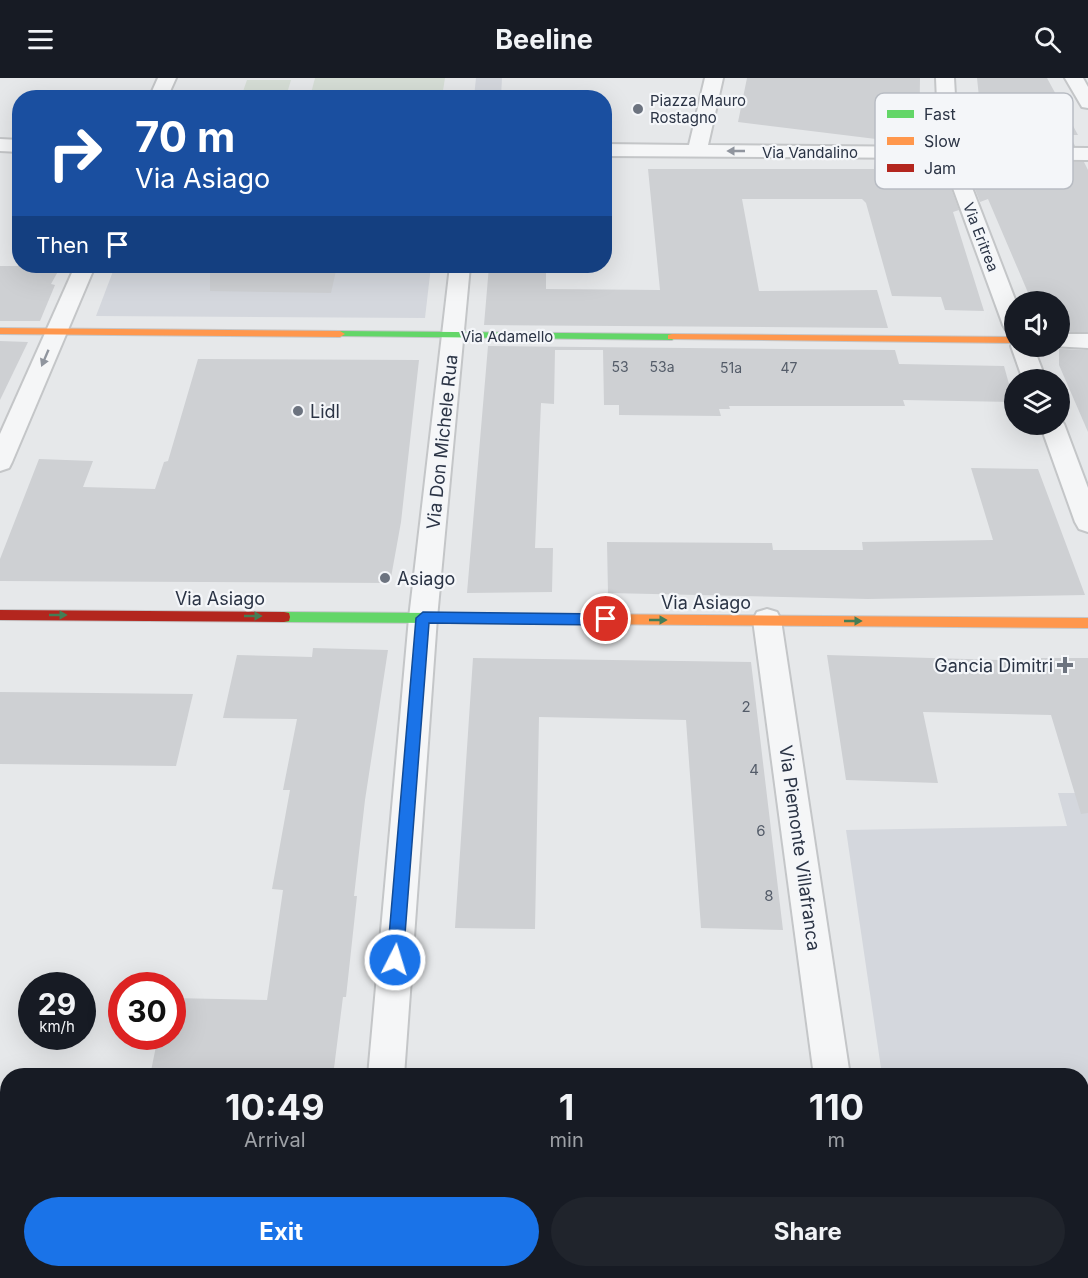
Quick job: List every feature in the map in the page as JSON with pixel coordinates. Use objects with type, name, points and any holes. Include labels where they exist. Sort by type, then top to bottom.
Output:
[{"type":"street","points":[[697,151],[714,78]]},
{"type":"street","name":"Via Eritrea","points":[[945,78],[946,93]]},
{"type":"street","points":[[1074,78],[1088,104]]},
{"type":"street","name":"Via Vandalino","points":[[612,150],[875,152]]},
{"type":"street","name":"Via Vandalino","points":[[1073,154],[1088,154]]},
{"type":"street","name":"Via Eritrea","points":[[963,189],[1004,299]]},
{"type":"street","points":[[0,462],[82,273]]},
{"type":"street","name":"Via Don Michele Rua","points":[[387,1068],[423,618],[459,273]]},
{"type":"street","name":"Via Adamello","points":[[0,331],[1004,340]]},
{"type":"street","points":[[1070,341],[1088,341]]},
{"type":"street","points":[[1056,435],[1088,522]]},
{"type":"street","name":"Via Asiago","points":[[0,615],[1088,623]]},
{"type":"street","name":"Via Piemonte Villafranca","points":[[767,620],[831,1068]]},
{"type":"shaded area","points":[[315,78],[445,78],[443,90],[312,90]]},
{"type":"shaded area","points":[[476,78],[502,78],[501,90],[475,90]]},
{"type":"shaded area","points":[[247,80],[291,80],[288,90],[243,90]]},
{"type":"shaded area","points":[[112,273],[430,273],[425,318],[96,316]]},
{"type":"shaded area","points":[[1058,793],[1088,793],[1088,1068],[881,1068],[846,830],[1067,826]]},
{"type":"building","points":[[747,78],[920,78],[920,93],[875,93],[875,139],[738,122]]},
{"type":"building","points":[[977,78],[1047,78],[1055,93],[979,93]]},
{"type":"building","points":[[1073,126],[1078,135],[1073,135]]},
{"type":"building","points":[[875,160],[875,189],[951,189],[959,210],[953,212],[984,311],[945,310],[941,297],[892,296],[866,203],[862,199],[742,199],[759,291],[877,290],[888,328],[484,325],[488,273],[546,273],[546,289],[660,290],[648,169],[874,169]]},
{"type":"building","points":[[1073,162],[1084,162],[1088,170],[1088,332],[1070,332],[1070,291],[1027,291],[988,199],[980,202],[975,189],[1073,189]]},
{"type":"building","points":[[0,266],[12,266],[12,273],[57,273],[51,284],[55,285],[40,321],[0,321]]},
{"type":"building","points":[[210,273],[335,273],[331,293],[210,291]]},
{"type":"building","points":[[0,341],[28,342],[0,400]]},
{"type":"building","points":[[488,346],[895,350],[899,364],[1004,366],[1004,402],[903,400],[905,406],[729,406],[730,409],[719,409],[721,416],[619,415],[619,405],[604,405],[603,350],[555,350],[554,404],[541,403],[535,548],[553,548],[552,592],[467,593]]},
{"type":"building","points":[[1070,349],[1088,350],[1088,432],[1070,390],[1070,369],[1061,369],[1059,357],[1070,357]]},
{"type":"building","points":[[198,359],[419,360],[401,522],[390,583],[0,581],[0,559],[39,459],[93,461],[83,487],[155,489],[164,462],[168,461]]},
{"type":"building","points":[[971,468],[1038,469],[1085,595],[868,599],[608,593],[607,542],[772,543],[773,550],[863,550],[862,542],[993,540]]},
{"type":"building","points":[[313,648],[388,650],[365,800],[346,997],[343,997],[334,1068],[152,1068],[155,1050],[186,1050],[186,998],[267,1000],[283,890],[272,889],[290,790],[283,790],[297,719],[223,718],[237,655],[312,657]]},
{"type":"building","points":[[827,655],[1034,661],[1033,658],[1088,658],[1088,813],[1081,814],[1051,715],[923,712],[938,783],[846,780]]},
{"type":"building","points":[[473,658],[751,662],[783,930],[701,928],[686,720],[539,717],[535,929],[455,928]]},
{"type":"building","points":[[0,692],[193,694],[176,766],[0,764]]},
{"type":"traffic: fast","points":[[340,334],[672,337]]},
{"type":"traffic: fast","points":[[284,617],[580,619]]},
{"type":"traffic: slow","points":[[0,331],[340,334]]},
{"type":"traffic: slow","points":[[672,337],[1004,340]]},
{"type":"traffic: slow","points":[[580,619],[1088,623]]},
{"type":"traffic: jam","points":[[0,615],[284,617]]},
{"type":"place","name":"Piazza Mauro Rostagno","points":[[638,109]]},
{"type":"place","name":"Lidl","points":[[298,411]]},
{"type":"place","name":"Asiago","points":[[385,578]]},
{"type":"place","name":"Gancia Dimitri","points":[[1065,665]]},
{"type":"route","points":[[395,960],[423,618],[606,619]]}]
